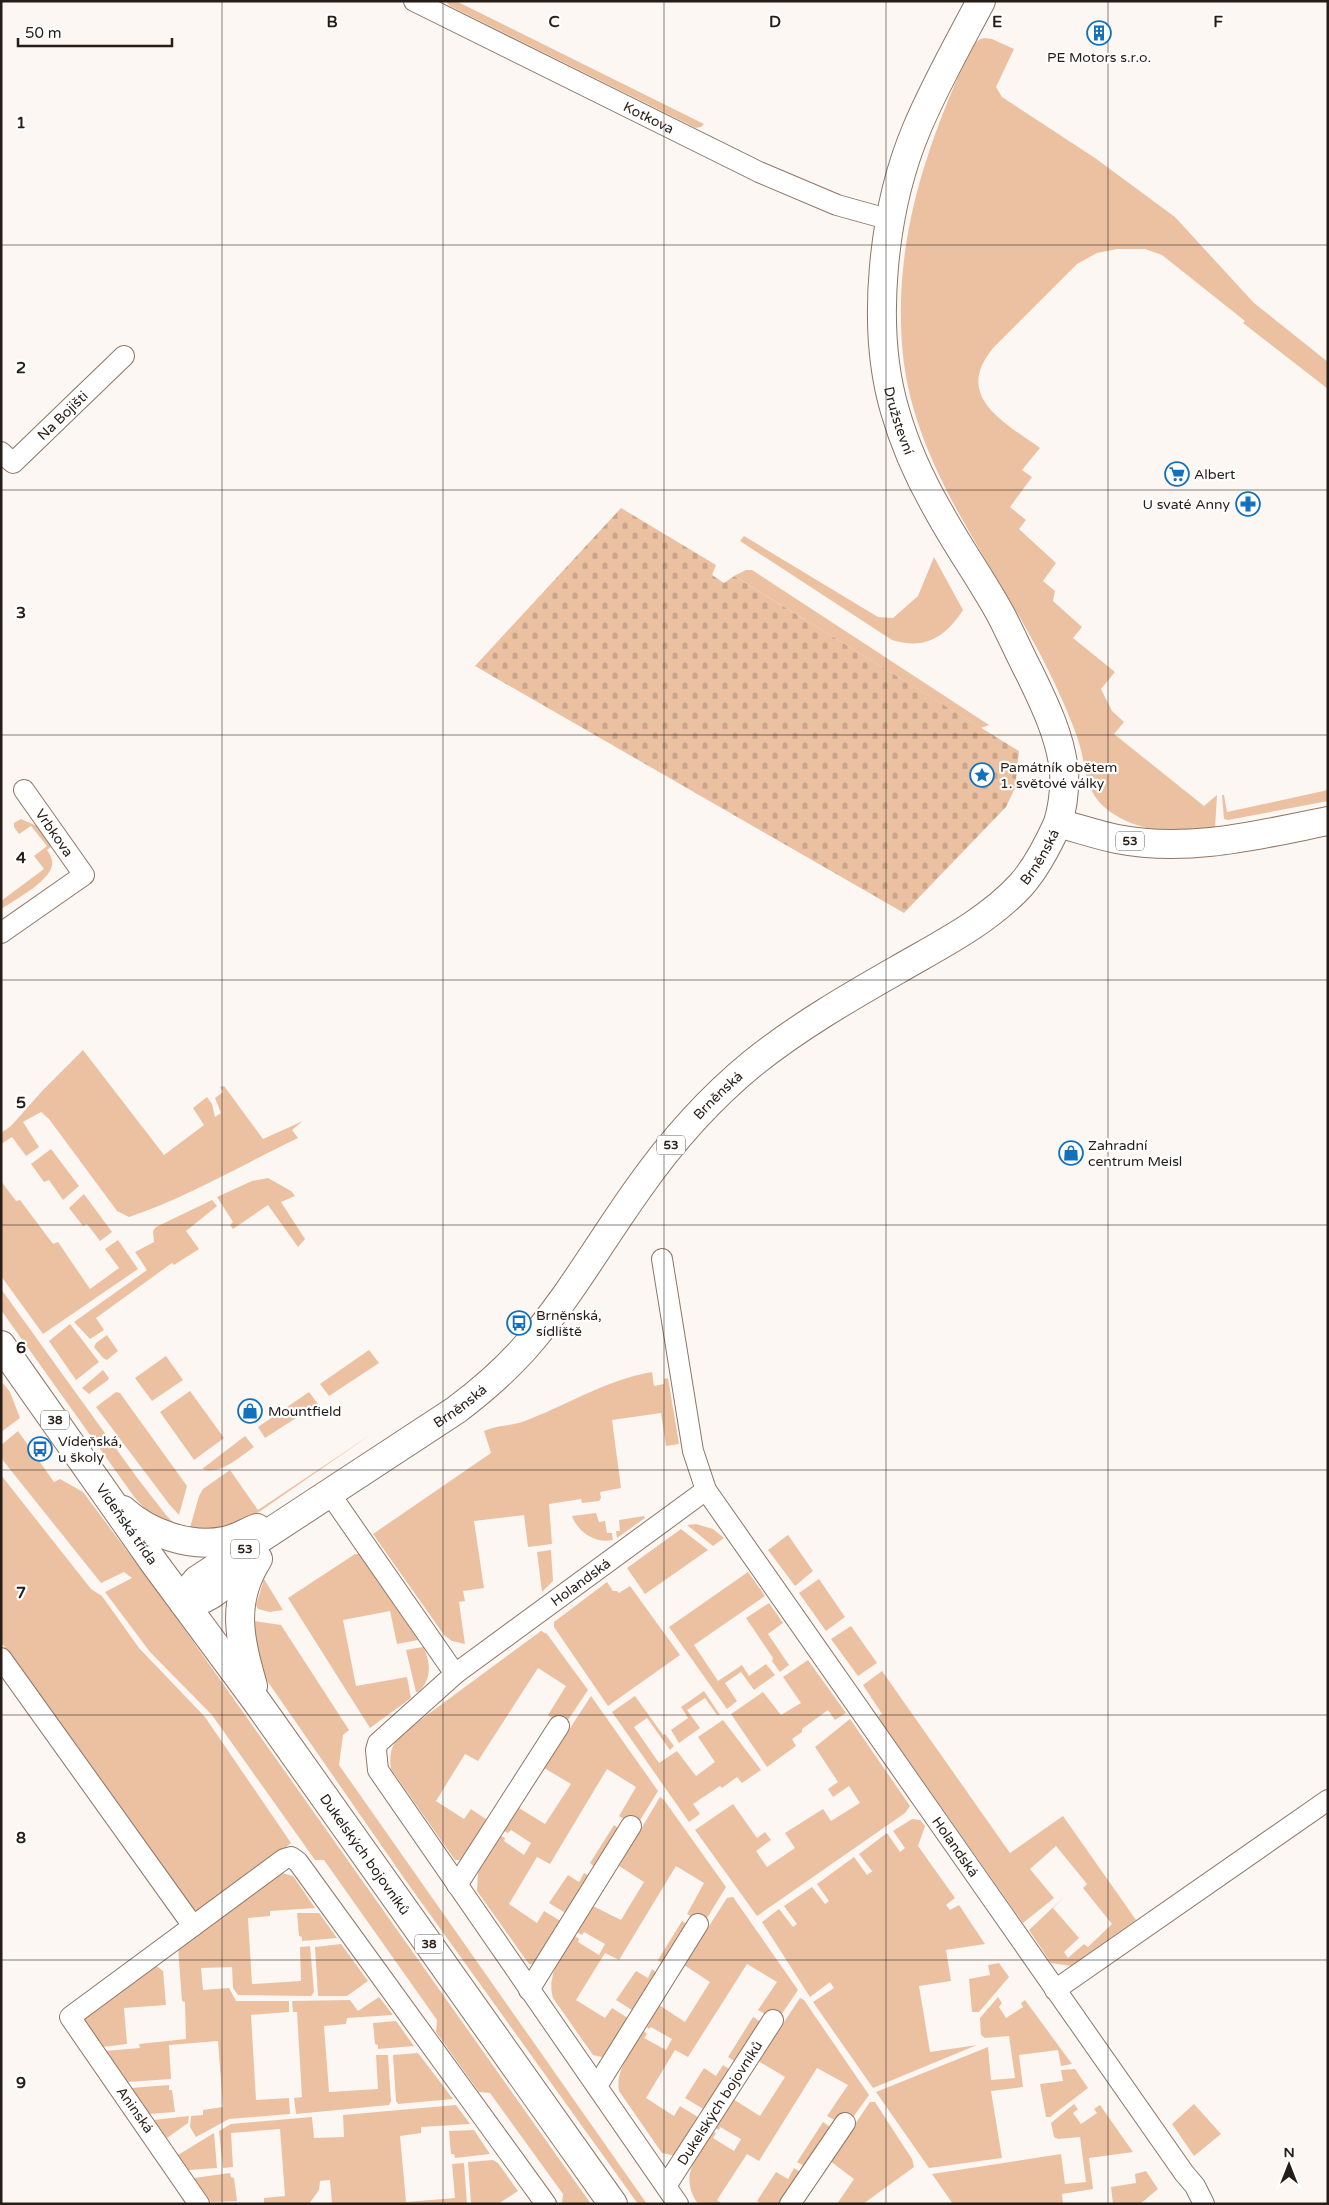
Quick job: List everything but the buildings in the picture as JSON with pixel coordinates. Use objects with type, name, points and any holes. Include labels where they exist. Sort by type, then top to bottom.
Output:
[{"type":"main road","name":"Družstevní","points":[[980,1],[916,128],[898,188],[891,220],[884,270],[883,304],[887,370],[894,409],[918,470],[938,512],[1000,614],[1049,715],[1059,745],[1064,771],[1064,793],[1058,823]]},
{"type":"main road","name":"Brněnská","points":[[184,1603],[197,1580],[456,1410],[508,1366],[555,1311],[657,1163],[715,1096],[754,1062],[810,1022],[960,933],[997,906],[1030,874],[1050,841],[1058,823],[1117,839],[1162,844],[1220,842],[1328,821]]},
{"type":"main road","name":"Vídeňská třída","points":[[1,1344],[184,1603]]},
{"type":"main road","points":[[108,1496],[127,1513],[146,1526],[179,1538],[201,1542],[227,1540],[323,1499]]},
{"type":"main road","points":[[184,1603],[205,1599],[323,1499]]},
{"type":"main road","points":[[257,1702],[240,1637],[239,1613],[252,1568],[265,1550]]},
{"type":"main road","name":"Dukelských bojovníků","points":[[184,1603],[257,1702],[613,2204]]},
{"type":"street","name":"Kotkova","points":[[414,1],[759,172],[837,205],[891,220]]},
{"type":"street","name":"Na Bojišti","points":[[1,452],[13,463],[124,356]]},
{"type":"street","name":"Vrbkova","points":[[1,934],[84,875],[24,790]]},
{"type":"street","name":"Holandská","points":[[662,1259],[693,1451],[706,1490],[1184,2174],[1196,2186],[1204,2204]]},
{"type":"street","name":"Holandská","points":[[456,1674],[706,1490]]},
{"type":"street","points":[[323,1499],[456,1674],[378,1742],[376,1750],[378,1770],[678,2204]]},
{"type":"street","points":[[1,1658],[193,1926],[284,1859],[291,1857],[298,1862],[546,2204]]},
{"type":"street","points":[[457,1885],[559,1726]]},
{"type":"street","points":[[1055,1990],[1328,1800]]},
{"type":"street","points":[[530,1990],[631,1826]]},
{"type":"street","points":[[597,2086],[698,1924]]},
{"type":"street","name":"Aninská","points":[[193,1926],[70,2017],[199,2204]]},
{"type":"street","name":"Dukelských bojovníků","points":[[666,2186],[773,2020]]},
{"type":"street","points":[[790,2204],[845,2123]]},
{"type":"green space","points":[[445,1],[456,1],[704,124],[696,128],[450,6]]},
{"type":"green space","points":[[985,38],[992,39],[1014,49],[996,87],[1002,97],[1095,158],[1175,217],[1254,303],[1328,362],[1328,389],[1243,323],[1245,321],[1162,255],[1145,249],[1117,249],[1097,253],[1077,264],[994,347],[982,364],[978,380],[981,394],[988,406],[999,418],[1040,448],[1022,470],[1032,477],[1010,507],[1026,520],[1019,529],[1056,563],[1043,581],[1055,591],[1053,601],[1082,627],[1073,638],[1115,672],[1101,689],[1112,711],[1124,722],[1114,734],[1204,806],[1217,795],[1215,828],[1170,830],[1142,827],[1116,815],[1097,800],[1090,787],[1077,736],[1059,693],[1038,650],[942,481],[923,437],[909,392],[902,344],[901,304],[903,265],[909,228],[928,154],[941,117],[972,45]]},
{"type":"green space","points":[[621,508],[716,565],[712,575],[724,583],[734,576],[1019,751],[1015,788],[1006,807],[904,913],[475,666]]},
{"type":"green space","points":[[744,536],[878,617],[893,618],[918,596],[934,557],[963,610],[949,628],[933,639],[914,643],[892,640],[740,541]]},
{"type":"green space","points":[[746,570],[752,570],[989,725],[981,728],[734,576]]},
{"type":"green space","points":[[1328,790],[1328,801],[1228,820],[1224,819],[1222,795],[1224,795],[1227,812]]},
{"type":"green space","points":[[21,819],[37,826],[52,846],[47,850],[52,859],[52,865],[50,871],[39,884],[1,909],[1,901],[44,869],[34,856],[47,846],[31,826],[19,834],[14,827],[14,823]]},
{"type":"green space","points":[[83,1050],[164,1155],[204,1125],[193,1108],[207,1097],[212,1104],[215,1117],[221,1113],[215,1098],[223,1092],[220,1087],[224,1086],[263,1139],[303,1121],[292,1130],[298,1138],[171,1201],[129,1217],[117,1211],[49,1119],[41,1112],[23,1122],[39,1147],[26,1156],[12,1137],[1,1144],[1,1133],[11,1126],[43,1090]]},
{"type":"green space","points":[[51,1149],[79,1186],[63,1200],[49,1180],[44,1182],[31,1164]]},
{"type":"green space","points":[[268,1178],[291,1191],[295,1196],[281,1202],[305,1239],[298,1247],[268,1205],[233,1229],[230,1225],[233,1222],[217,1197],[252,1181]]},
{"type":"green space","points":[[1,1181],[16,1201],[20,1200],[53,1244],[58,1242],[90,1289],[119,1268],[105,1249],[118,1240],[138,1269],[43,1334],[1,1276]]},
{"type":"green space","points":[[84,1194],[112,1232],[100,1241],[87,1224],[83,1226],[69,1208]]},
{"type":"green space","points":[[212,1200],[217,1206],[186,1231],[199,1249],[174,1265],[172,1263],[96,1318],[104,1330],[90,1339],[74,1322],[147,1270],[135,1252],[154,1242],[153,1231],[156,1227]]},
{"type":"green space","points":[[1,1289],[138,1479],[177,1526],[175,1529],[147,1511],[135,1498],[1,1310]]},
{"type":"green space","points":[[70,1324],[99,1362],[76,1380],[49,1341]]},
{"type":"green space","points":[[107,1335],[118,1351],[107,1360],[94,1347],[96,1343]]},
{"type":"green space","points":[[369,1350],[379,1363],[329,1396],[320,1384]]},
{"type":"green space","points":[[166,1356],[183,1380],[152,1401],[135,1378]]},
{"type":"green space","points":[[103,1370],[109,1378],[108,1380],[89,1394],[82,1388]]},
{"type":"green space","points":[[652,1372],[654,1386],[664,1384],[664,1379],[668,1378],[679,1444],[666,1446],[661,1413],[612,1420],[621,1488],[600,1492],[601,1498],[599,1501],[582,1503],[581,1499],[549,1504],[552,1544],[528,1547],[524,1515],[474,1521],[484,1588],[463,1591],[465,1601],[459,1602],[465,1644],[452,1641],[444,1635],[373,1534],[491,1453],[484,1431],[522,1422],[602,1387]]},
{"type":"green space","points":[[1,1381],[10,1392],[20,1418],[1,1432]]},
{"type":"green space","points":[[190,1391],[224,1438],[194,1460],[160,1412]]},
{"type":"green space","points":[[116,1392],[120,1393],[187,1486],[179,1515],[96,1407]]},
{"type":"green space","points":[[309,1392],[318,1404],[265,1438],[258,1427]]},
{"type":"green space","points":[[18,1431],[54,1482],[60,1479],[83,1492],[163,1599],[591,2204],[562,2204],[563,2194],[490,2093],[479,2092],[436,2032],[437,2020],[324,1860],[315,1860],[212,1715],[150,1652],[105,1592],[132,1578],[124,1572],[101,1583],[1,1458],[1,1445]]},
{"type":"green space","points":[[373,1433],[239,1526],[189,1531],[199,1496],[203,1489],[230,1470],[258,1510]]},
{"type":"green space","points":[[245,1436],[254,1447],[223,1468],[216,1470],[202,1469]]},
{"type":"green space","points":[[1,1475],[91,1589],[102,1596],[139,1648],[205,1717],[291,1843],[204,1910],[193,1910],[188,1906],[1,1642]]},
{"type":"green space","points":[[596,1513],[599,1522],[605,1521],[607,1533],[612,1533],[613,1540],[600,1540],[588,1535],[578,1527],[572,1516]]},
{"type":"green space","points":[[644,1516],[645,1518],[617,1538],[616,1531],[620,1531],[619,1520]]},
{"type":"green space","points":[[696,1524],[713,1529],[724,1538],[713,1546],[687,1525]]},
{"type":"green space","points":[[681,1529],[708,1550],[645,1594],[627,1568]]},
{"type":"green space","points":[[788,1535],[813,1571],[795,1586],[768,1550]]},
{"type":"green space","points":[[551,1550],[553,1581],[542,1592],[537,1552]]},
{"type":"green space","points":[[355,1554],[359,1554],[418,1640],[397,1644],[390,1611],[343,1620],[356,1686],[407,1677],[411,1698],[370,1728],[288,1598]]},
{"type":"green space","points":[[748,1572],[765,1596],[694,1645],[718,1681],[742,1665],[749,1676],[766,1664],[775,1675],[754,1690],[741,1672],[725,1683],[737,1701],[727,1709],[669,1627]]},
{"type":"green space","points":[[264,1579],[283,1610],[270,1612],[258,1609],[256,1605]]},
{"type":"green space","points":[[819,1579],[845,1617],[826,1631],[799,1593]]},
{"type":"green space","points":[[607,1582],[613,1591],[619,1593],[630,1586],[680,1655],[608,1706],[554,1627],[554,1622]]},
{"type":"green space","points":[[769,1603],[783,1623],[768,1634],[789,1665],[780,1672],[772,1661],[773,1658],[746,1618]]},
{"type":"green space","points":[[247,1620],[281,1625],[349,1730],[343,1735],[339,1765],[647,2204],[638,2204],[406,1881],[259,1669]]},
{"type":"green space","points":[[851,1626],[877,1663],[858,1676],[831,1639]]},
{"type":"green space","points":[[541,1631],[547,1634],[588,1690],[564,1726],[548,1715],[566,1686],[538,1668],[478,1761],[465,1754],[436,1801],[464,1819],[471,1809],[490,1822],[466,1860],[455,1860],[391,1769],[390,1759],[393,1747],[400,1735]]},
{"type":"green space","points":[[423,1647],[428,1659],[429,1671],[423,1687],[416,1692],[406,1650]]},
{"type":"green space","points":[[808,1660],[846,1713],[835,1720],[828,1710],[802,1729],[802,1732],[792,1739],[796,1746],[767,1767],[731,1714],[763,1692],[781,1715],[801,1703],[783,1677]]},
{"type":"green space","points":[[882,1671],[1010,1853],[1063,1816],[1136,1920],[1071,1966],[1051,1963],[1029,1930],[1065,1896],[1053,1908],[1079,1938],[1064,1952],[1068,1958],[1084,1944],[1088,1947],[1112,1924],[1083,1888],[1087,1884],[1056,1846],[1030,1869],[1054,1898],[1023,1923],[878,1717],[882,1714],[863,1685]]},
{"type":"green space","points":[[704,1691],[720,1715],[717,1715],[705,1698],[687,1710],[700,1728],[679,1743],[671,1730],[688,1718],[681,1707]]},
{"type":"green space","points":[[591,1696],[658,1791],[636,1827],[619,1816],[636,1787],[607,1769],[550,1864],[537,1857],[509,1904],[537,1923],[544,1911],[564,1923],[538,1965],[529,1964],[477,1891],[478,1873],[501,1836],[505,1838],[504,1841],[524,1855],[531,1843],[511,1830],[508,1833],[504,1831],[519,1808],[545,1824],[571,1784],[544,1768]]},
{"type":"green space","points":[[635,1696],[663,1735],[665,1734],[674,1746],[670,1750],[647,1718],[634,1727],[659,1763],[677,1751],[696,1776],[715,1762],[698,1737],[723,1720],[761,1770],[742,1783],[737,1777],[722,1788],[720,1786],[693,1804],[700,1814],[689,1822],[612,1712]]},
{"type":"green space","points":[[850,1719],[910,1806],[905,1813],[757,1916],[695,1830],[733,1804],[757,1838],[765,1832],[771,1840],[756,1851],[767,1867],[795,1848],[785,1833],[823,1809],[831,1821],[860,1803],[849,1786],[833,1797],[828,1789],[838,1782],[815,1747]]},
{"type":"green space","points":[[660,1797],[726,1887],[704,1923],[687,1914],[704,1883],[676,1866],[619,1960],[605,1953],[576,2000],[605,2018],[612,2008],[631,2020],[606,2058],[593,2055],[553,1998],[551,1989],[554,1973],[561,1957],[575,1936],[579,1939],[578,1942],[599,1955],[605,1944],[584,1932],[582,1935],[577,1932],[593,1906],[621,1920],[644,1882],[619,1866]]},
{"type":"green space","points":[[912,1819],[920,1820],[925,1826],[918,1846],[955,1898],[946,1905],[950,1910],[959,1905],[985,1944],[946,1950],[951,1981],[919,1986],[930,2052],[977,2045],[873,2088],[813,2002],[834,1988],[830,1982],[810,1997],[762,1922],[779,1909],[793,1927],[797,1924],[784,1906],[812,1887],[825,1904],[829,1901],[817,1884],[854,1857],[867,1875],[874,1870],[872,1871],[859,1854],[887,1833],[900,1852],[905,1848],[893,1831]]},
{"type":"green space","points":[[614,1825],[621,1830],[597,1869],[590,1863]]},
{"type":"green space","points":[[282,1873],[293,1876],[315,1908],[270,1911],[270,1916],[248,1918],[252,1984],[301,1981],[300,1947],[310,1946],[314,1992],[311,1996],[238,1995],[233,1988],[232,1967],[201,1968],[203,1990],[229,1988],[236,2001],[289,2001],[289,2012],[251,2015],[256,2100],[289,2098],[290,2114],[229,2119],[196,2137],[190,2127],[191,2116],[203,2115],[203,2110],[223,2107],[218,2041],[169,2045],[171,2079],[127,2082],[104,2051],[140,2048],[139,2044],[186,2039],[185,2002],[182,2001],[178,1947]]},
{"type":"green space","points":[[584,1873],[592,1877],[569,1915],[549,1903],[568,1875],[579,1882]]},
{"type":"green space","points":[[733,1897],[798,1990],[777,2021],[758,2010],[777,1982],[747,1964],[688,2057],[675,2050],[646,2098],[674,2116],[680,2106],[701,2119],[676,2156],[662,2153],[619,2091],[618,2083],[622,2067],[644,2031],[647,2034],[644,2038],[666,2050],[672,2039],[651,2027],[649,2029],[647,2027],[659,2005],[685,2022],[710,1982],[684,1965],[727,1898]]},
{"type":"green space","points":[[297,1913],[319,1913],[337,1938],[302,1941],[302,1937],[299,1936]]},
{"type":"green space","points":[[682,1921],[690,1926],[665,1965],[658,1960]]},
{"type":"green space","points":[[341,1944],[368,1981],[347,1996],[318,1996],[315,1947]]},
{"type":"green space","points":[[999,1963],[1009,1977],[979,2012],[972,2012],[969,1979],[990,1975],[988,1965]]},
{"type":"green space","points":[[155,1965],[163,1971],[166,2005],[124,2008],[127,2044],[102,2047],[83,2018]]},
{"type":"green space","points":[[652,1969],[659,1975],[635,2012],[616,2000],[636,1971],[648,1978]]},
{"type":"green space","points":[[379,1997],[393,2015],[347,2018],[346,2024],[324,2026],[329,2092],[378,2089],[376,2055],[388,2055],[391,2101],[389,2105],[296,2114],[294,2098],[302,2097],[297,2012],[293,2012],[292,2001],[350,2000],[358,2011]]},
{"type":"green space","points":[[998,1997],[1002,2003],[999,2007],[1006,2018],[1023,2007],[1021,2003],[1025,2000],[1072,2064],[1061,2066],[1058,2050],[1019,2055],[1023,2087],[991,2091],[1002,2158],[929,2168],[876,2092],[988,2047],[991,2080],[1015,2078],[1009,2036],[985,2038],[981,2035],[980,2018]]},
{"type":"green space","points":[[800,1998],[804,2000],[869,2095],[849,2123],[838,2122],[827,2116],[848,2085],[817,2068],[759,2161],[747,2154],[717,2200],[722,2204],[698,2204],[692,2194],[690,2184],[692,2166],[713,2132],[716,2133],[713,2138],[734,2151],[741,2139],[720,2127],[719,2130],[715,2128],[733,2099],[760,2116],[785,2077],[758,2061]]},
{"type":"green space","points":[[753,2017],[763,2023],[737,2063],[728,2057]]},
{"type":"green space","points":[[396,2021],[414,2046],[378,2049],[378,2045],[375,2044],[373,2023]]},
{"type":"green space","points":[[418,2053],[453,2099],[398,2104],[396,2101],[393,2055]]},
{"type":"green space","points":[[723,2065],[732,2071],[705,2110],[685,2098],[704,2068],[716,2076]]},
{"type":"green space","points":[[1075,2069],[1088,2088],[1050,2117],[1046,2117],[1040,2084],[1063,2081],[1061,2070]]},
{"type":"green space","points":[[169,2085],[169,2090],[172,2090],[175,2112],[149,2114],[131,2088]]},
{"type":"green space","points":[[870,2102],[875,2102],[912,2159],[914,2167],[863,2204],[837,2204],[854,2179],[830,2161]]},
{"type":"green space","points":[[1074,2104],[1078,2109],[1073,2113],[1081,2124],[1097,2113],[1094,2109],[1100,2105],[1133,2152],[1089,2158],[1093,2189],[1062,2194],[1063,2204],[953,2204],[932,2174],[1061,2154],[1065,2184],[1086,2182],[1080,2137],[1058,2139],[1054,2137],[1051,2123]]},
{"type":"green space","points":[[1194,2104],[1221,2134],[1194,2156],[1172,2124]]},
{"type":"green space","points":[[456,2105],[470,2124],[421,2127],[421,2133],[400,2136],[406,2202],[455,2198],[452,2164],[464,2163],[467,2204],[332,2204],[330,2180],[320,2181],[319,2190],[309,2204],[253,2204],[264,2203],[264,2198],[285,2196],[280,2129],[231,2133],[233,2167],[223,2168],[219,2131],[231,2124],[312,2117],[314,2138],[344,2137],[343,2115]]},
{"type":"green space","points":[[189,2116],[188,2123],[167,2138],[154,2120]]},
{"type":"green space","points":[[823,2122],[833,2129],[806,2167],[797,2162]]},
{"type":"green space","points":[[474,2130],[490,2154],[455,2158],[454,2154],[451,2154],[449,2131]]},
{"type":"green space","points":[[214,2133],[217,2168],[189,2170],[178,2155]]},
{"type":"green space","points":[[493,2160],[498,2163],[518,2191],[498,2204],[471,2204],[468,2162]]},
{"type":"green space","points":[[794,2168],[802,2173],[781,2204],[761,2204],[757,2201],[776,2172],[788,2179]]},
{"type":"green space","points":[[1146,2171],[1158,2189],[1140,2204],[1113,2204],[1111,2187],[1136,2183],[1135,2174]]},
{"type":"green space","points":[[230,2173],[231,2177],[234,2178],[237,2201],[211,2202],[194,2178]]},
{"type":"place","name":"PE Motors s.r.o.","points":[[1099,33]]},
{"type":"place","name":"Albert","points":[[1177,474]]},
{"type":"place","name":"U svaté Anny","points":[[1248,504]]},
{"type":"place","name":"Památník obětem 1. světové války","points":[[982,775]]},
{"type":"place","name":"Zahradní centrum Meisl","points":[[1071,1153]]},
{"type":"place","name":"Brněnská, sídliště","points":[[519,1323]]},
{"type":"place","name":"Mountfield","points":[[250,1411]]},
{"type":"place","name":"Vídeňská, u školy","points":[[40,1449]]}]
